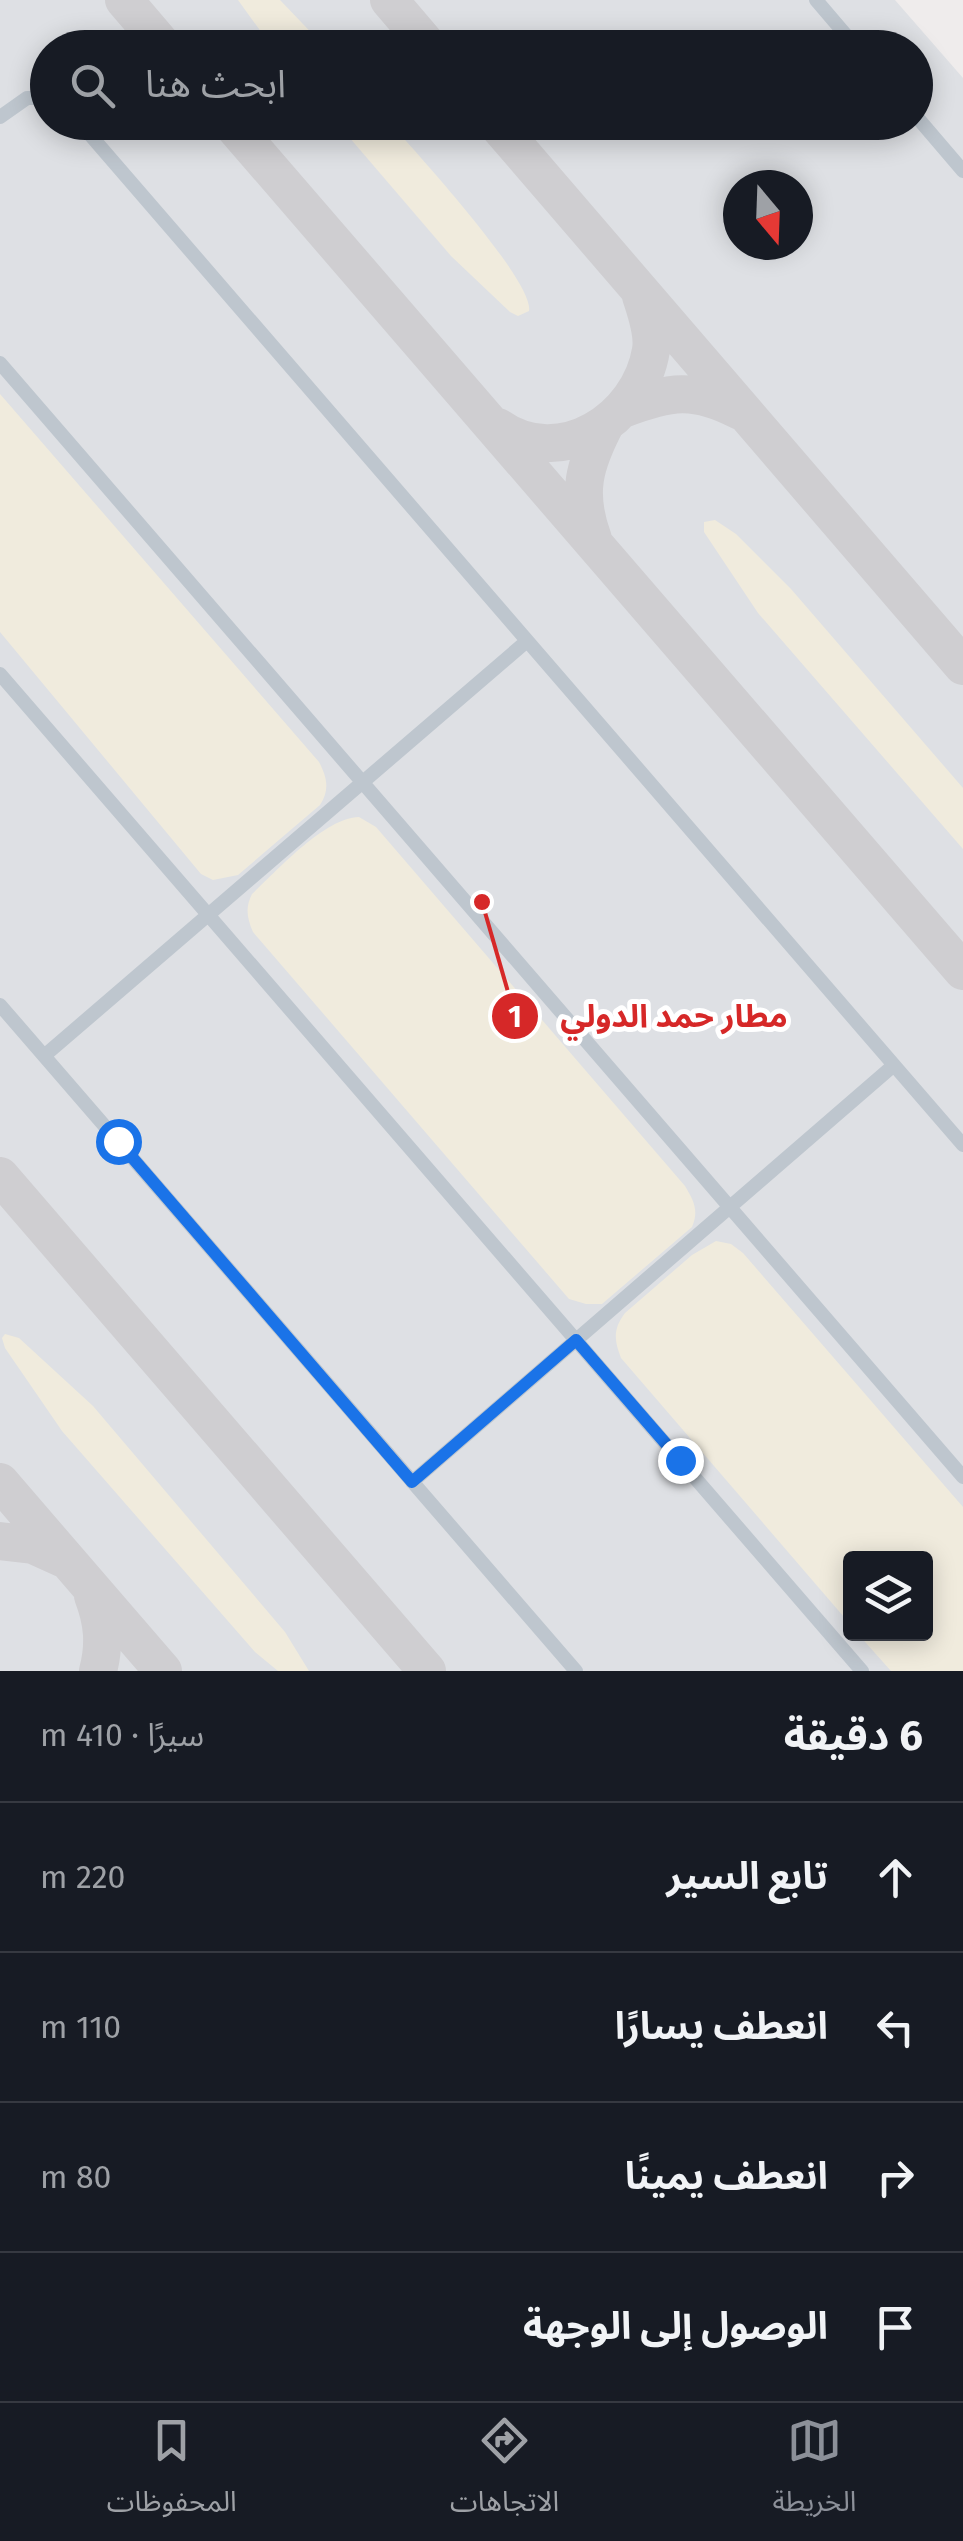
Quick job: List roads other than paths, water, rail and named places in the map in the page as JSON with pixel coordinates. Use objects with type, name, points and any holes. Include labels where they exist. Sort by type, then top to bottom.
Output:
[{"type":"lane","points":[[816,0],[842,30]]},
{"type":"lane","points":[[0,117],[30,98]]},
{"type":"lane","points":[[933,136],[963,171]]},
{"type":"lane","points":[[96,140],[963,1145]]},
{"type":"lane","points":[[0,363],[963,1477]]},
{"type":"lane","points":[[44,1056],[527,640]]},
{"type":"lane","points":[[0,674],[862,1671]]},
{"type":"lane","points":[[0,1005],[576,1671]]},
{"type":"lane","points":[[412,1482],[894,1065]]},
{"type":"place","name":"مطار حمد الدولي","points":[[482,902]]}]
